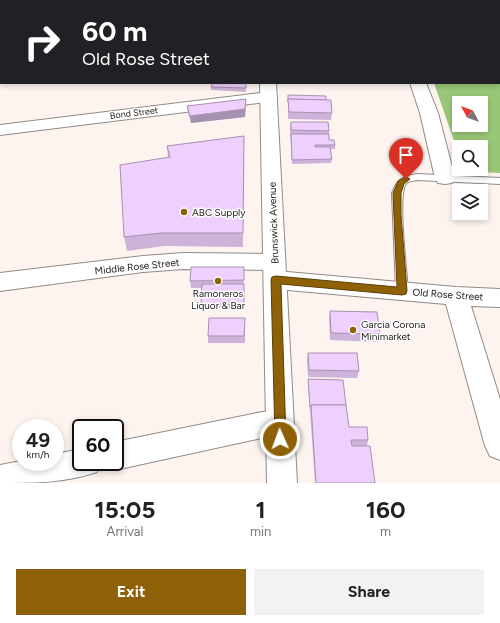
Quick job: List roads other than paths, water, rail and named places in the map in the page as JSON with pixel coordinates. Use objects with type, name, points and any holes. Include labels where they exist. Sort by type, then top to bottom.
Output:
[{"type":"street","points":[[418,84],[429,114],[445,178]]},
{"type":"street","name":"Bond Street","points":[[0,130],[268,90]]},
{"type":"street","name":"Brunswick Avenue","points":[[268,90],[282,483]]},
{"type":"street","name":"Middle Rose Street","points":[[0,282],[143,264],[183,261],[275,271]]},
{"type":"street","name":"Old Rose Street","points":[[275,271],[402,291],[500,298]]},
{"type":"street","points":[[456,296],[500,446]]},
{"type":"street","points":[[124,454],[262,425],[280,424]]},
{"type":"street","points":[[0,480],[72,465]]},
{"type":"lane","points":[[402,291],[397,215],[397,193],[401,183],[406,179],[417,177],[500,181]]},
{"type":"place","name":"ABC Supply","points":[[184,212]]},
{"type":"place","name":"Ramoneros Liquor & Bar","points":[[218,281]]},
{"type":"place","name":"Garcia Corona Minimarket","points":[[353,330]]}]
